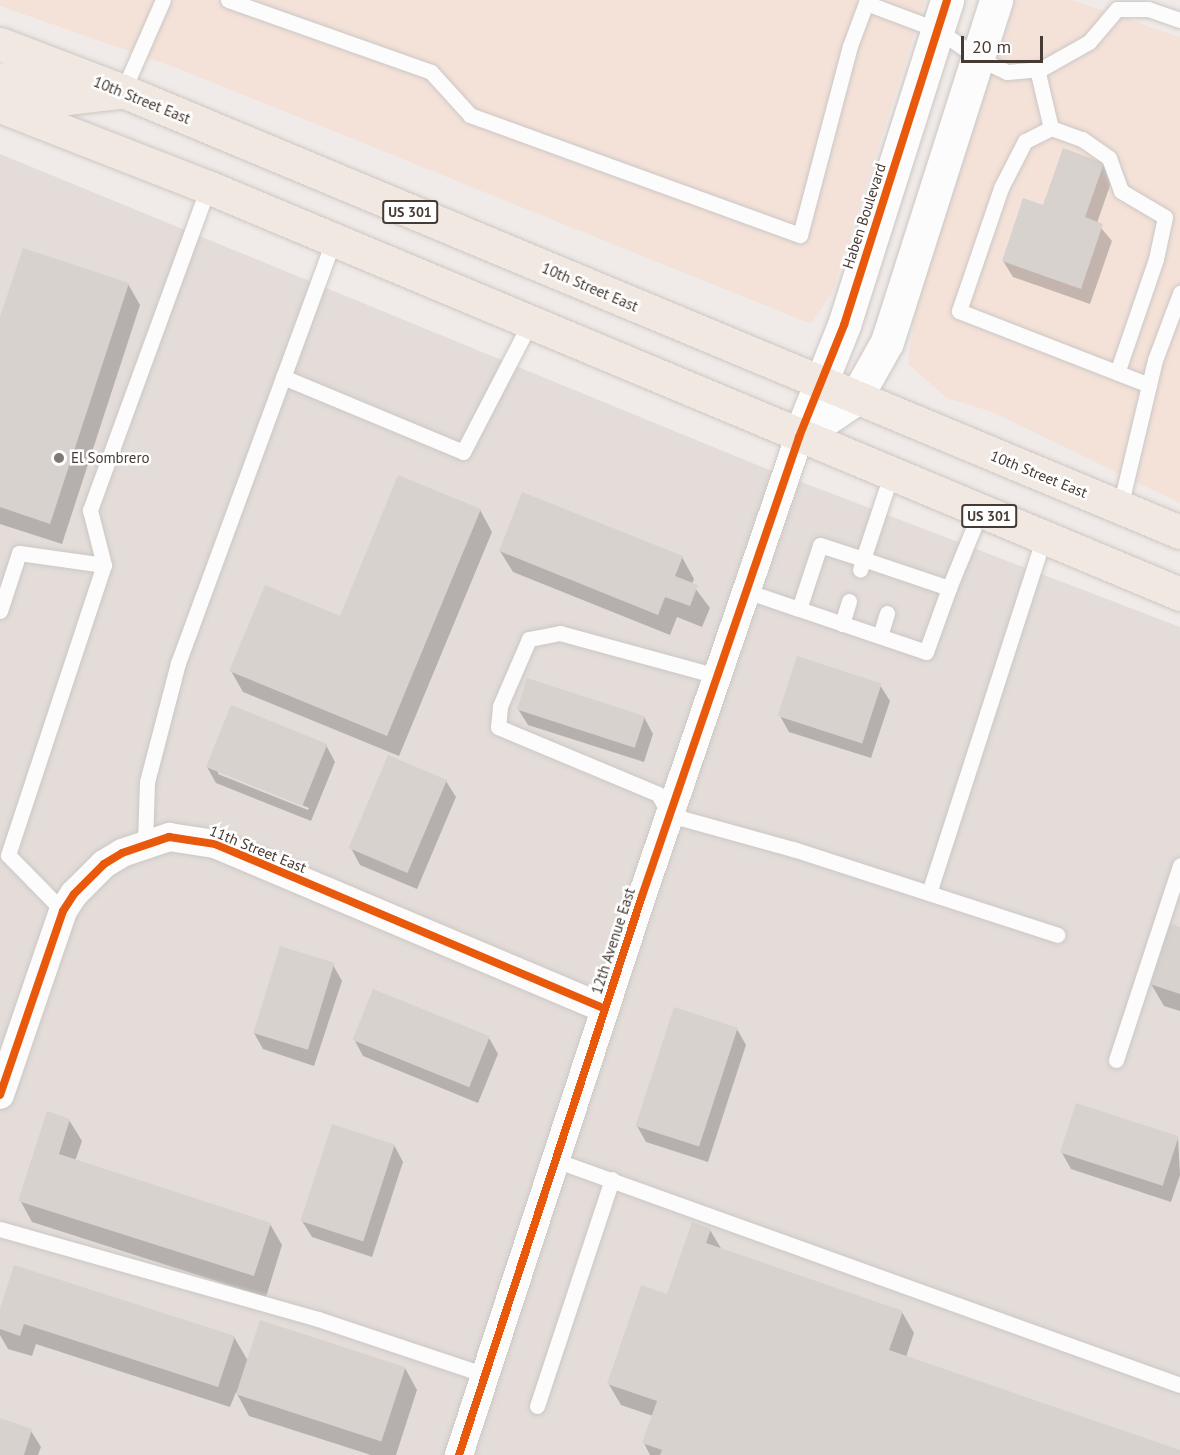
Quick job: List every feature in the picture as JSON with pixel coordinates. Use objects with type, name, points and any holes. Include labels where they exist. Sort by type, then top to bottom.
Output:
[{"type":"main road","name":"10th Street East","points":[[0,44],[123,91],[855,399],[1180,532]]},
{"type":"main road","points":[[0,79],[67,98],[123,91]]},
{"type":"main road","name":"US 301","points":[[0,106],[208,187],[1180,594]]},
{"type":"street","points":[[799,436],[855,399],[887,342],[996,0]]},
{"type":"street","name":"Haben Boulevard","points":[[799,436],[844,325],[942,15]]},
{"type":"street","name":"12th Avenue East","points":[[459,1455],[670,814],[799,436]]},
{"type":"street","name":"11th Street East","points":[[0,1095],[63,911],[104,864],[145,843],[188,837],[215,844],[605,1009]]},
{"type":"lane","points":[[123,91],[163,0]]},
{"type":"lane","points":[[228,0],[431,72],[470,115],[800,235],[850,46],[866,3],[942,15],[978,58],[1007,72],[1037,69],[1089,42],[1117,9],[1148,9],[1180,20]]},
{"type":"lane","points":[[1037,69],[1051,128]]},
{"type":"lane","points":[[1117,373],[1156,259],[1165,217],[1121,191],[1109,158],[1082,139],[1051,128],[1025,141],[1001,188],[959,311],[1117,373],[1149,385]]},
{"type":"lane","points":[[63,911],[4,854],[104,565],[90,510],[208,187]]},
{"type":"lane","points":[[145,843],[147,782],[177,663],[334,240]]},
{"type":"lane","points":[[1120,507],[1149,385],[1180,293]]},
{"type":"lane","points":[[283,377],[463,452],[530,323]]},
{"type":"lane","points":[[861,564],[891,474]]},
{"type":"lane","points":[[746,591],[926,652],[980,512]]},
{"type":"lane","points":[[928,893],[1044,538]]},
{"type":"lane","points":[[799,609],[820,545],[861,564],[900,577],[949,588]]},
{"type":"lane","points":[[0,611],[19,553],[104,565]]},
{"type":"lane","points":[[842,624],[849,601]]},
{"type":"lane","points":[[880,636],[887,613]]},
{"type":"lane","points":[[717,676],[560,633],[529,639],[500,706],[498,727],[658,794],[670,814],[793,849],[1057,935]]},
{"type":"lane","points":[[1116,1060],[1180,865]]},
{"type":"lane","points":[[555,1160],[1180,1385]]},
{"type":"lane","points":[[537,1406],[612,1179]]},
{"type":"lane","points":[[0,1229],[318,1319],[485,1375]]},
{"type":"shaded area","points":[[0,0],[925,0],[832,293],[811,324],[177,68],[0,6]]},
{"type":"shaded area","points":[[1015,0],[1071,0],[1180,37],[1180,503],[992,412],[947,398],[908,364],[916,300]]},
{"type":"shaded area","points":[[0,154],[757,465],[1180,627],[1180,1455],[0,1455]]},
{"type":"building","points":[[1063,148],[1104,163],[1085,217],[1103,224],[1081,289],[1002,261],[1023,198],[1043,205]]},
{"type":"building","points":[[23,248],[129,283],[50,524],[0,507],[0,317]]},
{"type":"building","points":[[398,475],[481,509],[387,736],[229,671],[265,585],[340,616]]},
{"type":"building","points":[[522,492],[683,556],[675,576],[698,585],[690,606],[665,597],[658,615],[499,551]]},
{"type":"building","points":[[797,656],[882,684],[862,743],[778,716]]},
{"type":"building","points":[[527,678],[645,716],[635,748],[517,709]]},
{"type":"building","points":[[231,705],[327,744],[302,806],[206,767]]},
{"type":"building","points":[[388,755],[447,780],[407,873],[349,848]]},
{"type":"building","points":[[1170,923],[1180,927],[1180,994],[1150,984]]},
{"type":"building","points":[[280,946],[335,963],[308,1050],[253,1033]]},
{"type":"building","points":[[373,989],[490,1036],[469,1087],[352,1040]]},
{"type":"building","points":[[674,1007],[738,1028],[699,1147],[635,1126]]},
{"type":"building","points":[[1076,1103],[1179,1136],[1163,1186],[1060,1152]]},
{"type":"building","points":[[47,1111],[70,1119],[59,1154],[271,1223],[254,1276],[18,1201]]},
{"type":"building","points":[[332,1124],[395,1144],[363,1241],[300,1221]]},
{"type":"building","points":[[692,1222],[711,1229],[706,1243],[903,1311],[889,1350],[1180,1450],[1180,1455],[660,1455],[662,1450],[642,1443],[657,1401],[607,1384],[641,1285],[667,1294]]},
{"type":"building","points":[[14,1265],[235,1336],[218,1387],[24,1324],[20,1336],[0,1329],[0,1309]]},
{"type":"building","points":[[260,1320],[406,1367],[381,1441],[236,1394]]},
{"type":"building","points":[[0,1418],[32,1429],[24,1455],[0,1455]]},
{"type":"cycle path","points":[[459,1455],[642,896],[799,437],[844,325],[947,0]]},
{"type":"cycle path","points":[[0,1095],[63,911],[74,894],[104,864],[122,853],[169,837],[215,844],[605,1009]]},
{"type":"place","name":"El Sombrero","points":[[59,458]]}]
